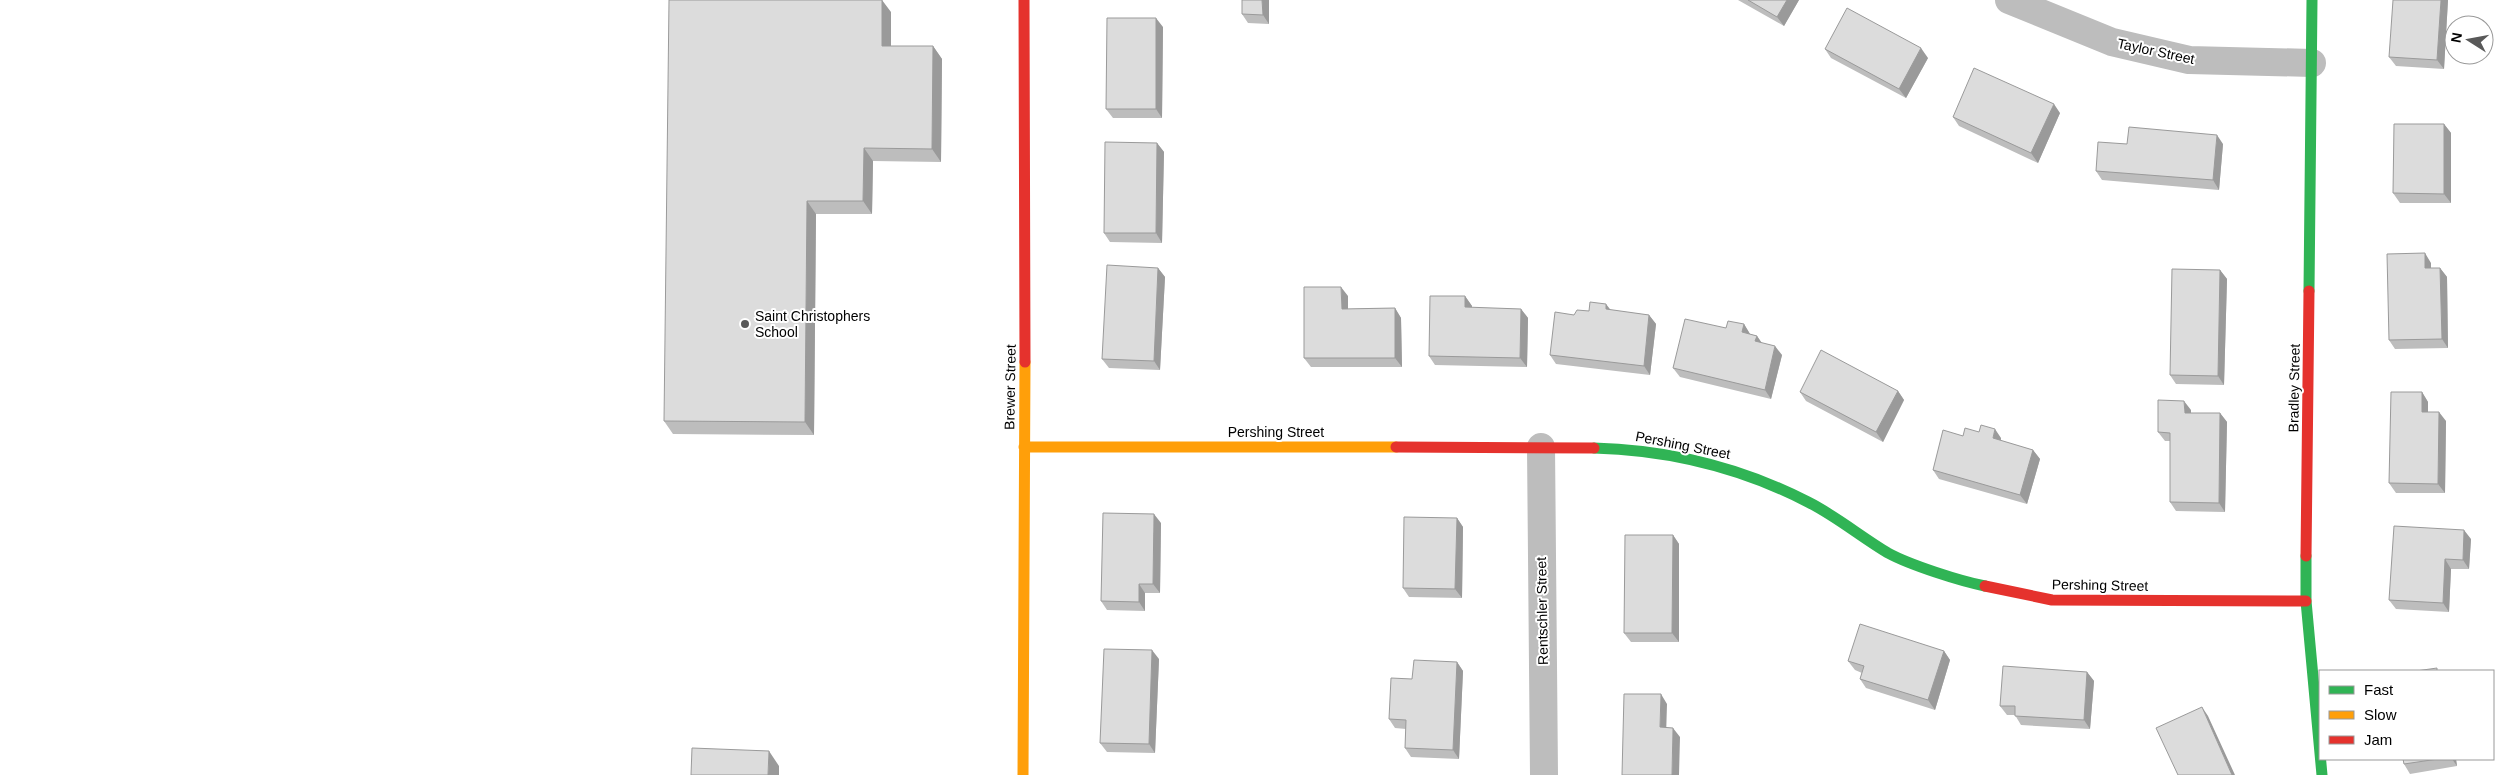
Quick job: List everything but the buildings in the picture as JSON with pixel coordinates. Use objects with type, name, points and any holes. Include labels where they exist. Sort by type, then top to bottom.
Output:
[{"type":"street","name":"Brewer Street","points":[[1023,775],[1026,264],[1024,0]]},
{"type":"street","name":"Taylor Street","points":[[2009,0],[2112,42],[2189,60],[2312,63]]},
{"type":"street","name":"Bradley Street","points":[[2312,0],[2306,602],[2319,743]]},
{"type":"street","name":"Pershing Street","points":[[1024,447],[1540,447],[1632,449],[1723,466],[1809,502],[1890,554],[1966,582],[2052,600],[2306,602]]},
{"type":"street","name":"Rentschler Street","points":[[1540,447],[1544,775]]},
{"type":"street","name":"Bradley Street","points":[[2321,760],[2322,775]]},
{"type":"traffic: fast","points":[[2309,291],[2312,0]]},
{"type":"traffic: fast","points":[[1594,448],[1649,452],[1731,470],[1808,502],[1897,558],[1935,572],[1985,586]]},
{"type":"traffic: fast","points":[[2306,556],[2306,601],[2319,742]]},
{"type":"traffic: fast","points":[[2321,760],[2322,775]]},
{"type":"traffic: slow","points":[[1023,775],[1025,362]]},
{"type":"traffic: slow","points":[[1024,447],[1396,447]]},
{"type":"traffic: jam","points":[[1024,0],[1025,362]]},
{"type":"traffic: jam","points":[[2306,556],[2309,291]]},
{"type":"traffic: jam","points":[[1396,447],[1594,448]]},
{"type":"traffic: jam","points":[[1985,586],[2052,600],[2306,601]]},
{"type":"place","name":"Saint Christophers School","points":[[745,324]]}]
